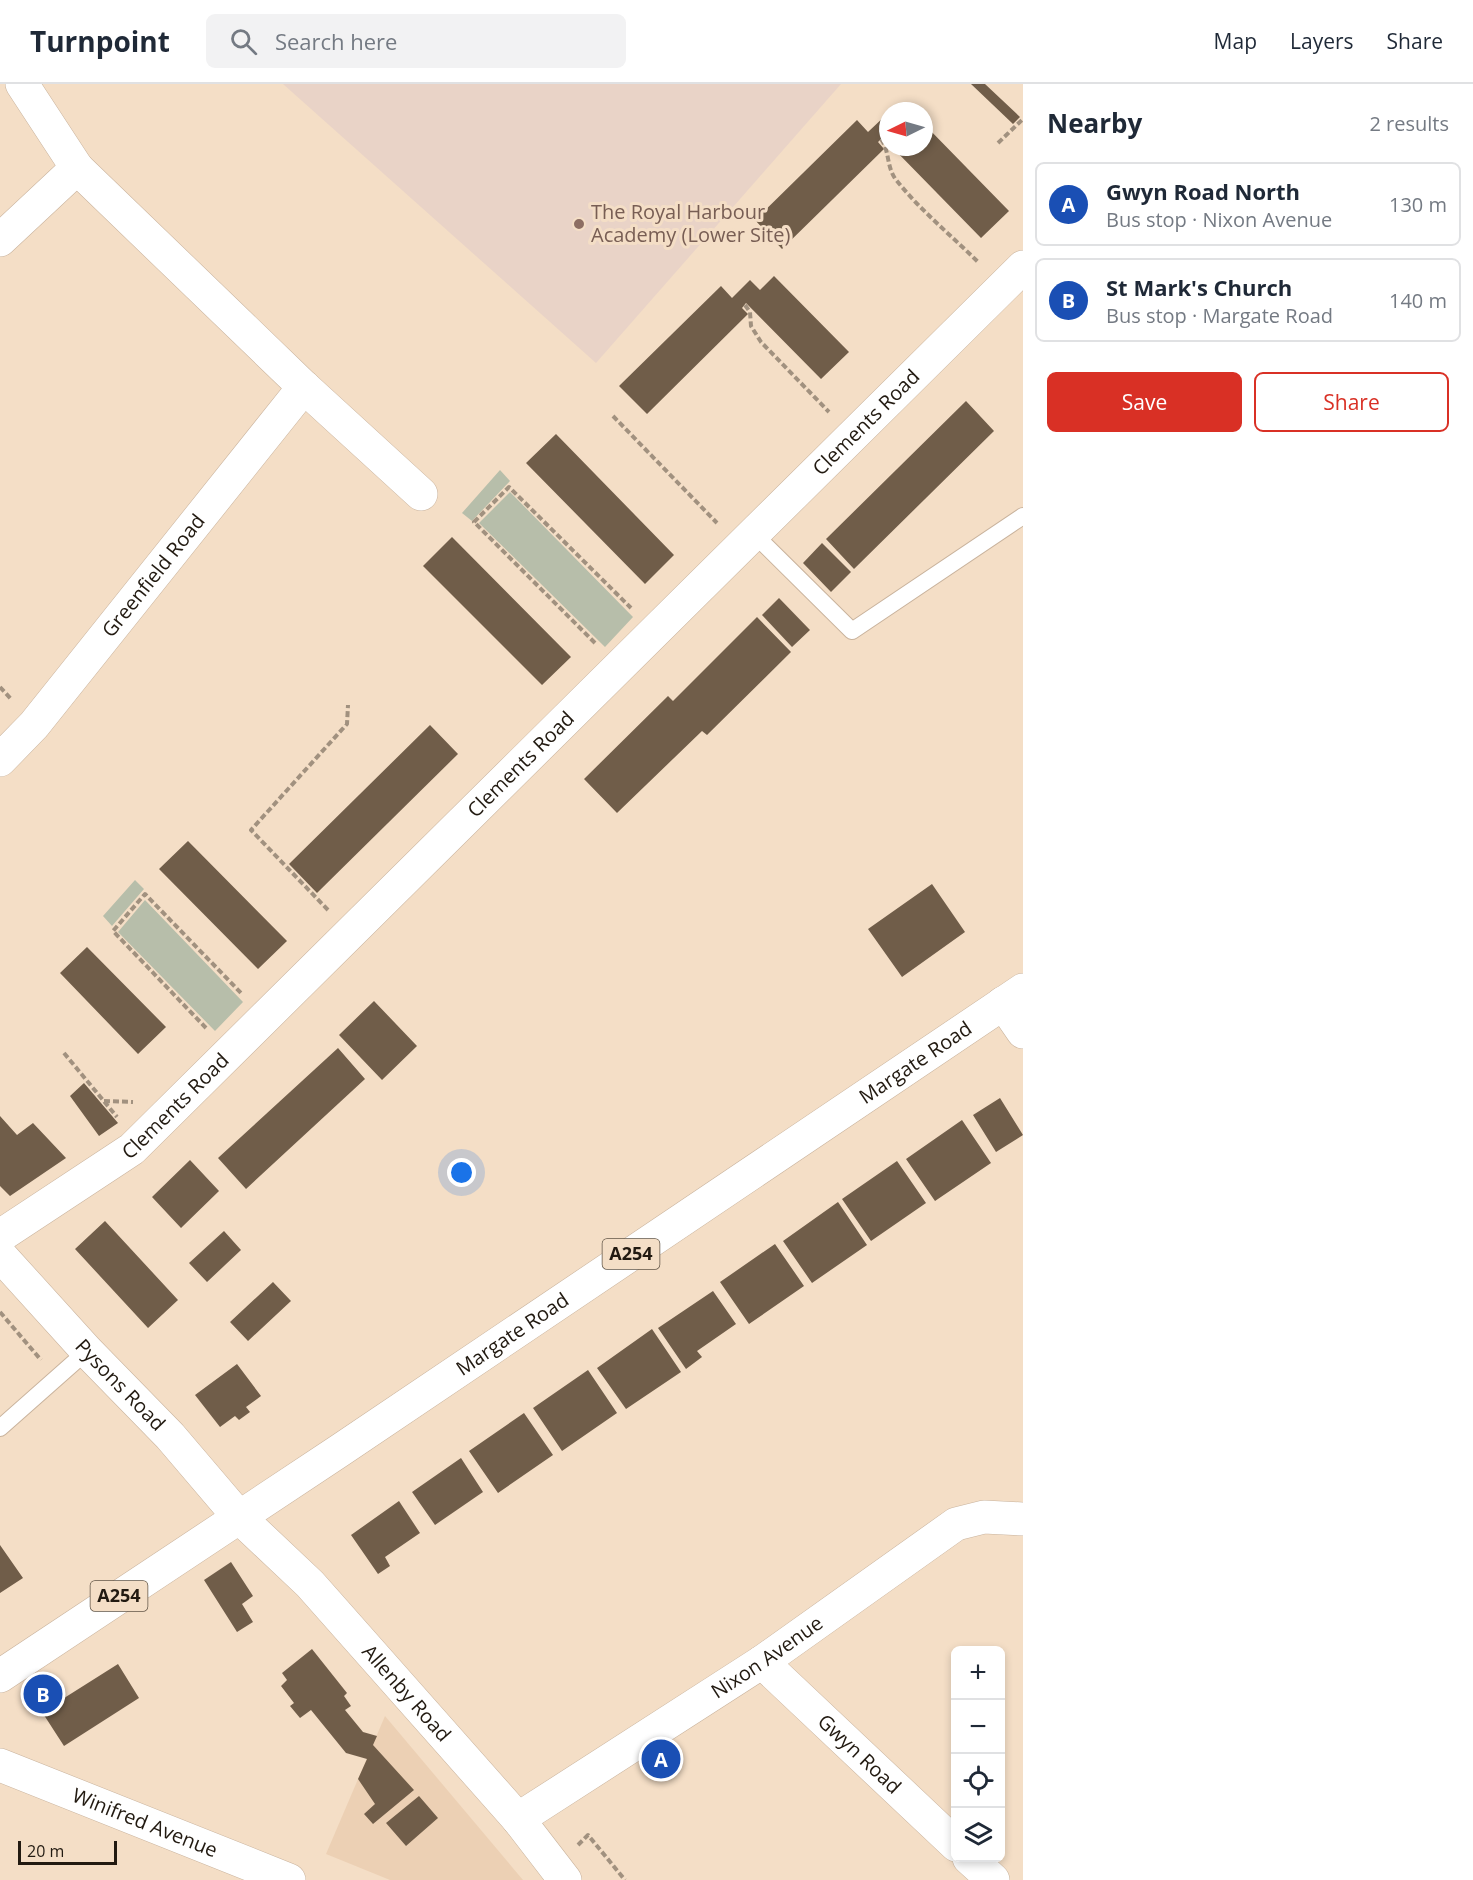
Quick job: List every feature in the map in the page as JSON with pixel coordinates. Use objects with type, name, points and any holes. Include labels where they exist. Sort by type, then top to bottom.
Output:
[{"type":"street","points":[[22,84],[77,168],[304,387],[421,495]]},
{"type":"street","points":[[0,240],[77,168]]},
{"type":"street","name":"Clements Road","points":[[0,1236],[139,1143],[1013,277]]},
{"type":"street","name":"Greenfield Road","points":[[0,760],[34,725],[304,387]]},
{"type":"street","points":[[1013,997],[1023,1032]]},
{"type":"street","name":"Margate Road","points":[[0,1676],[1013,997]]},
{"type":"street","name":"Pysons Road","points":[[0,1255],[87,1352],[170,1436],[239,1517]]},
{"type":"street","name":"Allenby Road","points":[[239,1517],[310,1584],[518,1819],[565,1880]]},
{"type":"street","name":"Nixon Avenue","points":[[518,1819],[762,1662],[956,1524],[984,1517],[1023,1519]]},
{"type":"street","name":"Gwyn Road","points":[[762,1662],[951,1840]]},
{"type":"street","name":"Winifred Avenue","points":[[0,1765],[289,1880]]},
{"type":"street","points":[[974,1862],[993,1880]]},
{"type":"lane","points":[[747,540],[852,631],[1023,516]]},
{"type":"lane","points":[[0,1428],[87,1352]]},
{"type":"path","points":[[998,143],[1023,119]]},
{"type":"path","points":[[886,156],[895,180],[1013,277]]},
{"type":"path","points":[[745,305],[750,312],[751,326],[761,342],[852,436]]},
{"type":"path","points":[[613,416],[747,540]]},
{"type":"path","points":[[619,668],[474,522],[509,487],[655,632]]},
{"type":"path","points":[[348,705],[347,724],[251,830],[350,933]]},
{"type":"path","points":[[230,1052],[113,931],[145,894],[265,1017]]},
{"type":"path","points":[[64,1053],[139,1143]]},
{"type":"path","points":[[575,1847],[588,1835],[625,1880]]},
{"type":"shaded area","name":"The Royal Harbour Academy (Lower Site)","points":[[283,84],[841,84],[596,363]]},
{"type":"shaded area","points":[[385,1716],[523,1880],[390,1880],[326,1854]]},
{"type":"green space","points":[[500,470],[510,481],[472,521],[462,513]]},
{"type":"green space","points":[[510,492],[633,617],[605,647],[479,523]]},
{"type":"green space","points":[[135,880],[144,889],[112,926],[103,916]]},
{"type":"green space","points":[[145,900],[243,1002],[215,1031],[118,932]]},
{"type":"building","points":[[971,84],[985,84],[1020,117],[1013,124]]},
{"type":"building","points":[[857,120],[868,132],[879,122],[879,154],[782,249],[755,220]]},
{"type":"building","points":[[933,133],[1009,211],[981,238],[901,156],[933,156]]},
{"type":"building","points":[[774,276],[849,352],[821,379],[746,303],[742,308],[748,314],[647,414],[619,386],[721,286],[732,298],[750,280],[760,290]]},
{"type":"building","points":[[966,401],[994,431],[854,569],[826,539]]},
{"type":"building","points":[[556,434],[674,555],[645,584],[526,463]]},
{"type":"building","points":[[452,537],[571,657],[542,685],[423,566]]},
{"type":"building","points":[[822,543],[851,572],[831,592],[803,563]]},
{"type":"building","points":[[779,598],[810,630],[792,647],[762,615]]},
{"type":"building","points":[[757,617],[791,652],[707,735],[702,731],[617,813],[584,779],[668,696],[673,701]]},
{"type":"building","points":[[430,725],[458,754],[317,893],[289,864]]},
{"type":"building","points":[[188,841],[287,941],[258,969],[159,869]]},
{"type":"building","points":[[932,884],[965,932],[902,977],[868,929]]},
{"type":"building","points":[[87,947],[166,1027],[138,1054],[60,973]]},
{"type":"building","points":[[374,1001],[417,1046],[382,1080],[339,1035]]},
{"type":"building","points":[[338,1048],[365,1079],[246,1189],[218,1158]]},
{"type":"building","points":[[84,1083],[118,1123],[99,1136],[70,1096]]},
{"type":"building","points":[[1000,1098],[1023,1135],[996,1152],[973,1115]]},
{"type":"building","points":[[0,1116],[17,1135],[33,1123],[66,1158],[10,1196],[0,1186]]},
{"type":"building","points":[[962,1120],[991,1163],[935,1201],[906,1159]]},
{"type":"building","points":[[190,1160],[219,1191],[181,1228],[152,1197]]},
{"type":"building","points":[[897,1161],[926,1203],[871,1241],[842,1199]]},
{"type":"building","points":[[838,1202],[867,1245],[812,1283],[783,1241]]},
{"type":"building","points":[[105,1221],[178,1300],[148,1328],[75,1249]]},
{"type":"building","points":[[224,1231],[241,1250],[207,1282],[189,1263]]},
{"type":"building","points":[[775,1244],[804,1286],[749,1324],[720,1282]]},
{"type":"building","points":[[273,1282],[291,1301],[248,1341],[230,1322]]},
{"type":"building","points":[[713,1291],[736,1324],[697,1351],[702,1357],[686,1369],[658,1328]]},
{"type":"building","points":[[652,1329],[681,1372],[626,1409],[597,1368]]},
{"type":"building","points":[[237,1364],[261,1396],[246,1407],[250,1412],[239,1420],[235,1416],[220,1427],[195,1395]]},
{"type":"building","points":[[588,1370],[617,1413],[562,1451],[533,1408]]},
{"type":"building","points":[[524,1413],[553,1455],[498,1493],[469,1451]]},
{"type":"building","points":[[461,1458],[483,1492],[435,1525],[412,1492]]},
{"type":"building","points":[[399,1501],[420,1533],[385,1557],[390,1566],[378,1574],[351,1535]]},
{"type":"building","points":[[0,1545],[23,1578],[0,1593]]},
{"type":"building","points":[[231,1562],[253,1596],[242,1604],[253,1622],[237,1632],[204,1580]]},
{"type":"building","points":[[312,1649],[347,1693],[344,1696],[351,1706],[345,1710],[363,1732],[377,1736],[373,1745],[414,1790],[373,1824],[364,1814],[375,1804],[358,1779],[367,1759],[346,1753],[311,1710],[300,1718],[290,1706],[294,1703],[281,1686],[287,1680],[282,1673]]},
{"type":"building","points":[[118,1664],[139,1698],[64,1746],[42,1712]]},
{"type":"building","points":[[419,1796],[438,1818],[406,1846],[386,1823]]},
{"type":"place","name":"The Royal Harbour Academy (Lower Site)","points":[[579,224]]},
{"type":"place","name":"St Mark's Church","points":[[43,1694]]},
{"type":"place","name":"Gwyn Road North","points":[[661,1759]]}]
